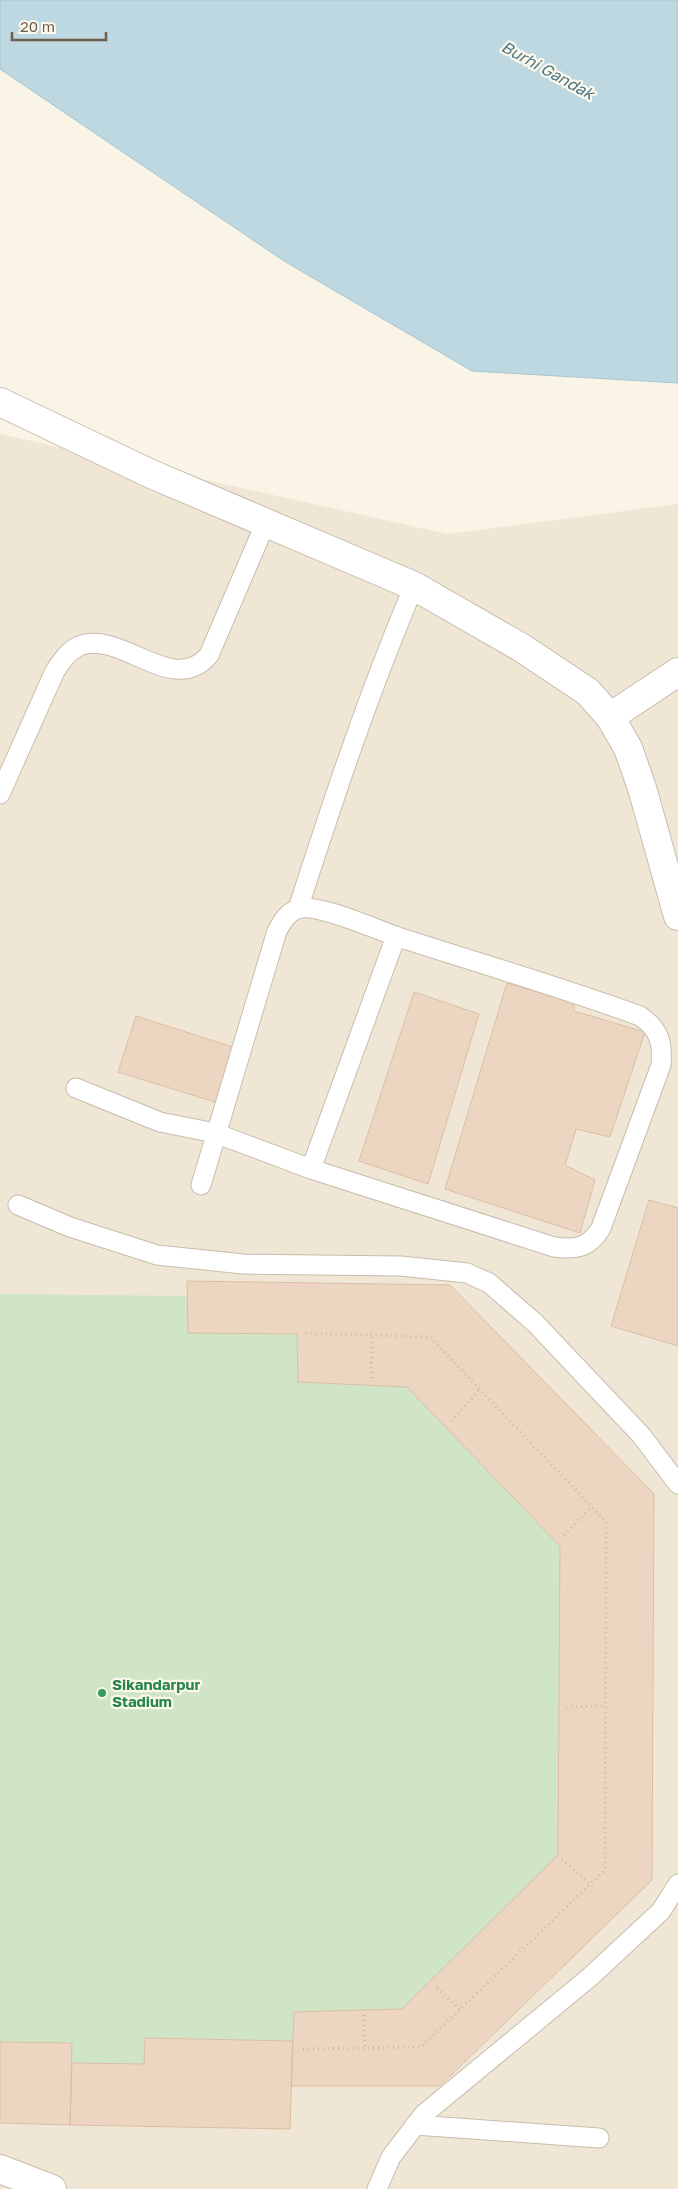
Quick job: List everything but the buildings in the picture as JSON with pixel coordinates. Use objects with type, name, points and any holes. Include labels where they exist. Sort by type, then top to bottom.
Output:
[{"type":"street","points":[[0,402],[149,473],[414,586],[522,648],[588,692],[610,717],[628,748],[642,788],[678,916]]},
{"type":"street","points":[[610,717],[678,672]]},
{"type":"street","points":[[0,2169],[52,2189]]},
{"type":"lane","points":[[0,794],[54,671],[67,655],[77,647],[92,642],[109,645],[169,668],[185,670],[200,666],[209,655],[266,522]]},
{"type":"lane","points":[[298,909],[350,748],[379,668],[414,586]]},
{"type":"lane","points":[[76,1088],[160,1122],[215,1133],[311,1168],[554,1247],[570,1249],[584,1247],[594,1239],[601,1228],[661,1065],[662,1050],[660,1036],[651,1024],[640,1016],[543,982],[396,936],[334,914],[298,909],[285,917],[277,931],[215,1133],[201,1185]]},
{"type":"lane","points":[[311,1168],[396,936]]},
{"type":"lane","points":[[18,1205],[70,1226],[157,1254],[242,1264],[401,1266],[467,1273],[488,1282],[535,1323],[642,1435],[678,1484]]},
{"type":"lane","points":[[377,2189],[391,2157],[415,2125],[451,2090],[506,2048],[590,1977],[661,1911],[678,1884]]},
{"type":"lane","points":[[415,2125],[599,2138]]},
{"type":"path","points":[[303,2049],[421,2047],[604,1870],[606,1706],[606,1522],[430,1337],[305,1333]]},
{"type":"path","points":[[371,1378],[372,1335]]},
{"type":"path","points":[[451,1421],[480,1389]]},
{"type":"path","points":[[564,1535],[591,1507]]},
{"type":"path","points":[[566,1707],[606,1706]]},
{"type":"path","points":[[562,1859],[590,1884]]},
{"type":"path","points":[[437,1988],[460,2009]]},
{"type":"path","points":[[364,2015],[365,2048]]},
{"type":"shaded area","points":[[0,434],[448,534],[678,504],[678,2189],[0,2189]]},
{"type":"green space","points":[[187,1281],[450,1285],[654,1494],[652,1880],[440,2086],[291,2086],[290,2129],[0,2123],[0,1294],[187,1296]]},
{"type":"water","name":"Burhi Gandak","points":[[0,0],[678,0],[678,383],[472,371],[284,261],[0,69]]},
{"type":"place","name":"Sikandarpur Stadium","points":[[102,1693]]}]
